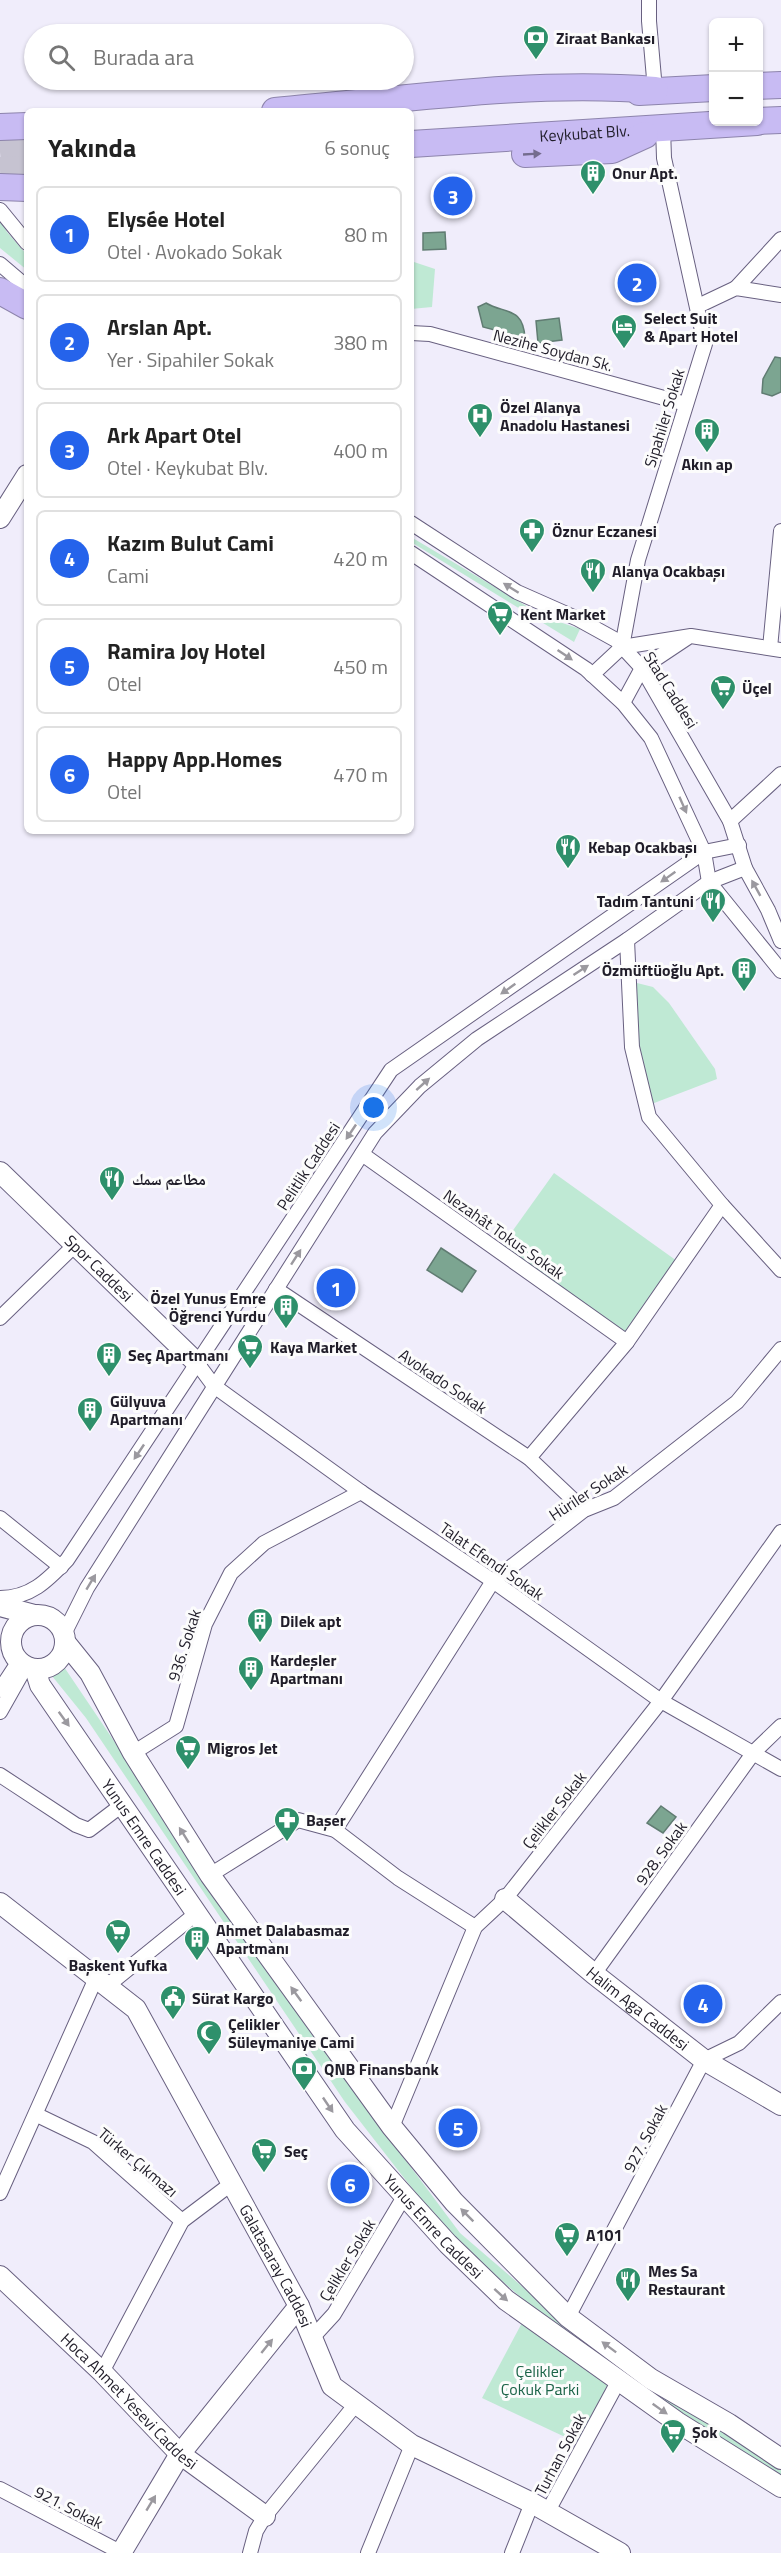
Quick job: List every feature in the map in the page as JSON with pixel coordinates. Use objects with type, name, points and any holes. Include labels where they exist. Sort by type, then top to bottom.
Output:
[{"type":"highway","points":[[763,86],[781,85]]},
{"type":"highway","points":[[309,108],[512,90],[608,86],[655,90]]},
{"type":"highway","points":[[414,115],[655,90],[709,88]]},
{"type":"highway","name":"Keykubat Blv.","points":[[763,122],[781,120]]},
{"type":"highway","name":"Keykubat Blv.","points":[[414,144],[709,125]]},
{"type":"highway","points":[[0,127],[24,126]]},
{"type":"highway","points":[[414,160],[612,150],[663,128]]},
{"type":"highway","points":[[0,187],[24,188]]},
{"type":"highway","points":[[0,291],[24,304]]},
{"type":"main road","points":[[0,518],[24,480]]},
{"type":"main road","name":"Spor Caddesi","points":[[0,1172],[197,1363]]},
{"type":"main road","points":[[0,1605],[49,1617],[60,1627],[64,1638],[59,1659],[52,1665],[18,1657],[11,1638],[19,1622],[34,1615]]},
{"type":"main road","name":"Yunus Emre Caddesi","points":[[64,1638],[90,1673],[133,1753],[210,1875],[392,2127],[454,2202],[568,2317],[651,2379],[729,2424],[781,2458]]},
{"type":"main road","name":"Yunus Emre Caddesi","points":[[18,1657],[40,1685],[345,2130],[448,2244],[506,2300],[677,2422],[781,2487]]},
{"type":"main road","name":"Halim Aga Caddesi","points":[[505,1899],[594,1974],[704,2060],[781,2105]]},
{"type":"main road","name":"Galatasaray Caddesi","points":[[0,1903],[136,2009],[299,2306],[332,2386],[412,2445],[540,2507],[620,2553]]},
{"type":"main road","name":"Hoca Ahmet Yesevi Caddesi","points":[[0,2276],[102,2372],[180,2454],[265,2516]]},
{"type":"main road","points":[[122,2553],[180,2454],[299,2306]]},
{"type":"street","points":[[649,0],[655,90]]},
{"type":"street","name":"Sipahiler Sokak","points":[[622,647],[638,560],[705,344],[664,158],[663,128]]},
{"type":"street","points":[[0,210],[24,239]]},
{"type":"street","points":[[698,306],[736,288],[781,239]]},
{"type":"street","points":[[0,264],[24,284]]},
{"type":"street","points":[[736,288],[781,295]]},
{"type":"street","name":"Nezihe Soydan Sk.","points":[[414,333],[452,339],[686,404]]},
{"type":"street","name":"Stad Caddesi","points":[[414,525],[517,592],[578,619],[616,640],[642,668],[730,821],[745,868],[774,912],[781,941]]},
{"type":"street","points":[[592,675],[622,647],[690,636],[776,649],[781,531]]},
{"type":"street","points":[[414,555],[592,675],[623,702],[651,738],[704,852],[710,882],[781,971]]},
{"type":"street","points":[[623,702],[642,668],[690,636]]},
{"type":"street","points":[[730,821],[781,774]]},
{"type":"street","name":"Pelitlik Caddesi","points":[[0,1598],[16,1598],[45,1582],[61,1567],[391,1070],[704,852],[739,845]]},
{"type":"street","points":[[64,1638],[87,1588],[375,1133],[420,1086],[477,1039],[710,882],[745,868]]},
{"type":"street","points":[[627,940],[632,1047],[649,1117],[722,1205],[781,1270]]},
{"type":"street","name":"Nezahât Tokus Sokak","points":[[362,1154],[627,1341]]},
{"type":"street","points":[[529,1458],[627,1341],[722,1205]]},
{"type":"street","points":[[0,1318],[75,1245]]},
{"type":"street","name":"Avokado Sokak","points":[[276,1289],[529,1458],[584,1510]]},
{"type":"street","name":"Hüriler Sokak","points":[[335,1830],[494,1581],[584,1510],[614,1498],[737,1402],[781,1349]]},
{"type":"street","name":"Talat Efendi Sokak","points":[[197,1363],[214,1386],[361,1492],[494,1581],[661,1701],[781,1769]]},
{"type":"street","name":"936. Sokak","points":[[133,1753],[176,1726],[205,1624],[231,1573],[264,1543],[361,1492]]},
{"type":"street","points":[[0,1518],[61,1567]]},
{"type":"street","name":"Çelikler Sokak","points":[[392,2127],[475,1927],[505,1899],[661,1701],[781,1532]]},
{"type":"street","points":[[0,1690],[18,1657]]},
{"type":"street","points":[[0,1712],[18,1657]]},
{"type":"street","name":"928. Sokak","points":[[594,1974],[754,1752],[781,1726]]},
{"type":"street","points":[[0,1775],[76,1825],[89,1830],[122,1805]]},
{"type":"street","points":[[210,1875],[298,1820],[335,1830],[398,1878],[475,1927]]},
{"type":"street","points":[[0,2191],[102,1982],[197,1913]]},
{"type":"street","points":[[704,2060],[739,2043],[781,2002]]},
{"type":"street","name":"927. Sokak","points":[[568,2317],[704,2060]]},
{"type":"street","name":"Türker Çıkmazı","points":[[37,2115],[93,2142],[182,2221]]},
{"type":"street","points":[[102,2372],[182,2221],[231,2184]]},
{"type":"street","name":"Çelikler Sokak","points":[[312,2338],[334,2314],[405,2195]]},
{"type":"street","name":"Turhan Sokak","points":[[512,2553],[619,2380]]},
{"type":"street","points":[[250,2553],[256,2531],[265,2516],[356,2404]]},
{"type":"street","points":[[368,2553],[412,2445]]},
{"type":"street","name":"921. Sokak","points":[[0,2489],[122,2553]]},
{"type":"green space","points":[[24,135],[24,181],[16,182],[13,136]]},
{"type":"green space","points":[[0,219],[7,232],[24,252],[24,268],[0,248]]},
{"type":"green space","points":[[414,262],[435,269],[432,307],[414,309]]},
{"type":"green space","points":[[414,539],[545,617],[580,629],[574,642],[414,544]]},
{"type":"green space","points":[[633,982],[653,987],[669,1003],[715,1069],[717,1079],[649,1105],[635,1046]]},
{"type":"green space","points":[[554,1173],[677,1261],[626,1335],[501,1247]]},
{"type":"green space","points":[[60,1661],[313,2036],[460,2233],[575,2332],[781,2468],[781,2477],[670,2408],[526,2302],[446,2232],[345,2102],[86,1718],[48,1671]]},
{"type":"green space","name":"Çelikler Çokuk Parki","points":[[524,2319],[613,2382],[580,2444],[482,2398]]},
{"type":"shaded area","points":[[445,232],[446,249],[423,250],[423,233]]},
{"type":"shaded area","points":[[486,303],[517,316],[521,321],[525,338],[483,327],[478,307]]},
{"type":"shaded area","points":[[559,318],[562,340],[538,343],[536,321]]},
{"type":"shaded area","points":[[775,357],[781,358],[781,392],[772,396],[762,393],[763,379]]},
{"type":"shaded area","points":[[441,1248],[476,1271],[462,1292],[427,1270]]},
{"type":"shaded area","points":[[661,1806],[676,1817],[663,1833],[647,1823]]},
{"type":"tunnel","points":[[0,152],[24,150]]},
{"type":"tunnel","points":[[0,170],[24,169]]},
{"type":"place","name":"Ziraat Bankası","points":[[536,61]]},
{"type":"place","name":"Ark Apart Otel","points":[[453,196]]},
{"type":"place","name":"Onur Apt.","points":[[593,196]]},
{"type":"place","name":"Arslan Apt.","points":[[637,283]]},
{"type":"place","name":"Select Suit & Apart Hotel","points":[[624,350]]},
{"type":"place","name":"Özel Alanya Anadolu Hastanesi","points":[[480,439]]},
{"type":"place","name":"Akın ap","points":[[707,454]]},
{"type":"place","name":"Öznur Eczanesi","points":[[532,554]]},
{"type":"place","name":"Alanya Ocakbaşı","points":[[593,594]]},
{"type":"place","name":"Kent Market","points":[[500,637]]},
{"type":"place","name":"Üçel","points":[[723,711]]},
{"type":"place","name":"Kebap Ocakbaşı","points":[[568,870]]},
{"type":"place","name":"Tadım Tantuni","points":[[713,924]]},
{"type":"place","name":"Özmüftüoğlu Apt.","points":[[744,993]]},
{"type":"place","name":"مطاعم سمك","points":[[112,1202]]},
{"type":"place","name":"Elysée Hotel","points":[[336,1288]]},
{"type":"place","name":"Özel Yunus Emre Öğrenci Yurdu","points":[[286,1330]]},
{"type":"place","name":"Kaya Market","points":[[250,1370]]},
{"type":"place","name":"Seç Apartmanı","points":[[109,1378]]},
{"type":"place","name":"Gülyuva Apartmanı","points":[[90,1433]]},
{"type":"place","name":"Dilek apt","points":[[260,1644]]},
{"type":"place","name":"Kardeşler Apartmanı","points":[[251,1692]]},
{"type":"place","name":"Migros Jet","points":[[188,1771]]},
{"type":"place","name":"Başer","points":[[287,1843]]},
{"type":"place","name":"Başkent Yufka","points":[[118,1955]]},
{"type":"place","name":"Ahmet Dalabasmaz Apartmanı","points":[[197,1962]]},
{"type":"place","name":"Kazım Bulut Cami","points":[[703,2004]]},
{"type":"place","name":"Sürat Kargo","points":[[173,2021]]},
{"type":"place","name":"Çelikler Süleymaniye Cami","points":[[209,2056]]},
{"type":"place","name":"QNB Finansbank","points":[[304,2092]]},
{"type":"place","name":"Ramira Joy Hotel","points":[[458,2128]]},
{"type":"place","name":"Seç","points":[[264,2174]]},
{"type":"place","name":"Happy App.Homes","points":[[350,2184]]},
{"type":"place","name":"A101","points":[[567,2258]]},
{"type":"place","name":"Mes Sa Restaurant","points":[[628,2303]]},
{"type":"place","name":"Şok","points":[[673,2455]]}]
